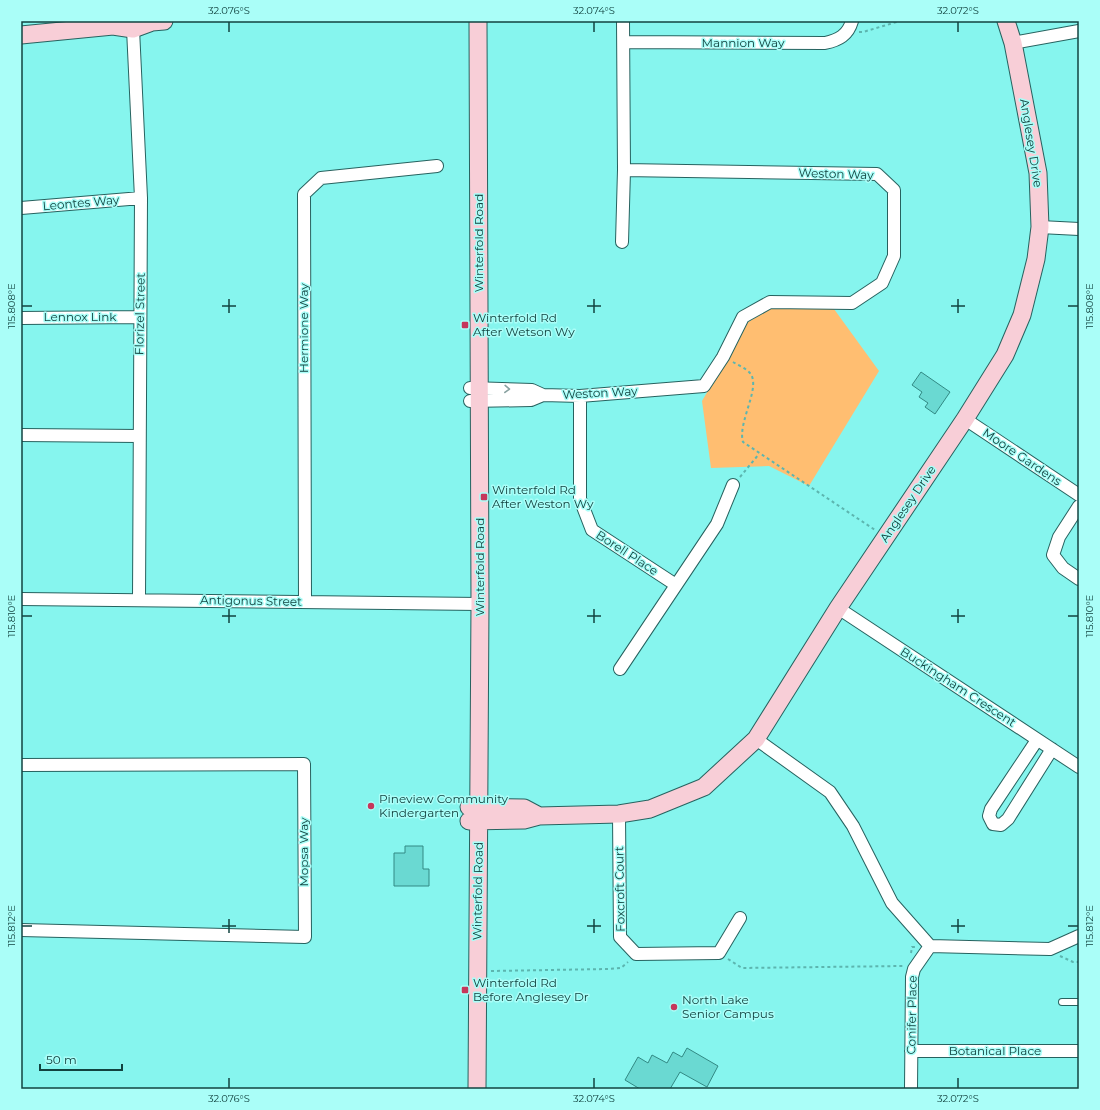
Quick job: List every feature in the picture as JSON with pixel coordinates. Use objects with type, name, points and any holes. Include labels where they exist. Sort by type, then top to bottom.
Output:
[{"type":"main road","points":[[21,35],[113,26],[133,29],[152,22],[164,21]]},
{"type":"main road","name":"Winterfold Road","points":[[468,1089],[474,814],[475,604],[469,21]]},
{"type":"main road","name":"Winterfold Road","points":[[474,394],[478,21]]},
{"type":"main road","name":"Anglesey Drive","points":[[474,814],[524,808],[538,816],[619,814],[650,809],[704,787],[756,739],[838,608],[965,419],[1005,355],[1022,315],[1036,259],[1040,226],[1038,173],[1013,43],[1006,21]]},
{"type":"main road","name":"Winterfold Road","points":[[474,814],[477,971],[477,1089]]},
{"type":"street","points":[[622,242],[624,170],[623,21]]},
{"type":"street","name":"Mannion Way","points":[[624,42],[825,43],[836,41],[844,35],[851,25]]},
{"type":"street","name":"Florizel Street","points":[[133,29],[141,198],[139,436],[140,600]]},
{"type":"street","points":[[1013,43],[1079,31]]},
{"type":"street","name":"Hermione Way","points":[[305,602],[304,194],[321,178],[437,166]]},
{"type":"street","name":"Weston Way","points":[[474,394],[532,390],[543,395],[580,396],[704,386],[723,357],[743,317],[770,302],[852,303],[882,283],[894,256],[894,190],[877,174],[624,170]]},
{"type":"street","name":"Leontes Way","points":[[21,208],[141,198]]},
{"type":"street","points":[[1040,226],[1079,229]]},
{"type":"street","name":"Lennox Link","points":[[21,318],[140,317]]},
{"type":"street","name":"Borell Place","points":[[580,396],[580,499],[592,530],[676,585]]},
{"type":"street","name":"Moore Gardens","points":[[965,419],[1079,495]]},
{"type":"street","points":[[21,435],[139,436]]},
{"type":"street","points":[[620,668],[717,524],[733,485]]},
{"type":"street","points":[[1079,506],[1059,537],[1053,554],[1063,568],[1079,579]]},
{"type":"street","name":"Antigonus Street","points":[[21,599],[475,604]]},
{"type":"street","name":"Buckingham Crescent","points":[[838,608],[1079,767]]},
{"type":"street","points":[[756,739],[830,792],[853,826],[892,903],[930,946],[1050,949],[1079,936]]},
{"type":"street","points":[[1037,740],[991,809],[989,816],[993,824],[1001,825],[1008,819],[1052,750]]},
{"type":"street","name":"Mopsa Way","points":[[21,765],[304,764],[305,938],[21,930]]},
{"type":"street","name":"Foxcroft Court","points":[[619,814],[620,938],[636,954]]},
{"type":"street","points":[[636,954],[718,953],[740,918]]},
{"type":"street","name":"Conifer Place","points":[[911,1089],[912,977],[914,969],[930,946]]},
{"type":"street","name":"Botanical Place","points":[[911,1051],[1079,1051]]},
{"type":"lane","points":[[1062,1002],[1079,1002]]},
{"type":"path","points":[[851,25],[863,32],[900,21]]},
{"type":"path","points":[[723,357],[749,371],[753,376],[754,386],[741,434],[743,442],[874,530],[878,530],[887,535]]},
{"type":"path","points":[[733,485],[759,454]]},
{"type":"path","points":[[910,960],[912,947],[930,946]]},
{"type":"path","points":[[1054,947],[1063,959],[1079,962]]},
{"type":"path","points":[[718,953],[742,968],[909,966]]},
{"type":"path","points":[[477,971],[621,968],[636,954]]},
{"type":"shaded area","points":[[770,309],[834,309],[879,371],[809,486],[769,466],[711,468],[702,401],[748,322]]},
{"type":"building","points":[[921,372],[950,392],[935,414],[925,407],[928,403],[919,397],[922,392],[912,385]]},
{"type":"building","points":[[405,846],[423,846],[423,869],[429,869],[429,886],[394,886],[394,853],[405,853]]},
{"type":"building","points":[[687,1048],[718,1066],[707,1087],[680,1072],[670,1089],[640,1089],[625,1080],[638,1057],[648,1063],[652,1055],[667,1063],[673,1052],[682,1057]]},
{"type":"place","name":"Winterfold Rd After Wetson Wy","points":[[465,325]]},
{"type":"place","name":"Winterfold Rd After Weston Wy","points":[[484,497]]},
{"type":"place","name":"Pineview Community Kindergarten","points":[[371,806]]},
{"type":"place","name":"Winterfold Rd Before Anglesey Dr","points":[[465,990]]},
{"type":"place","name":"North Lake Senior Campus","points":[[674,1007]]}]
